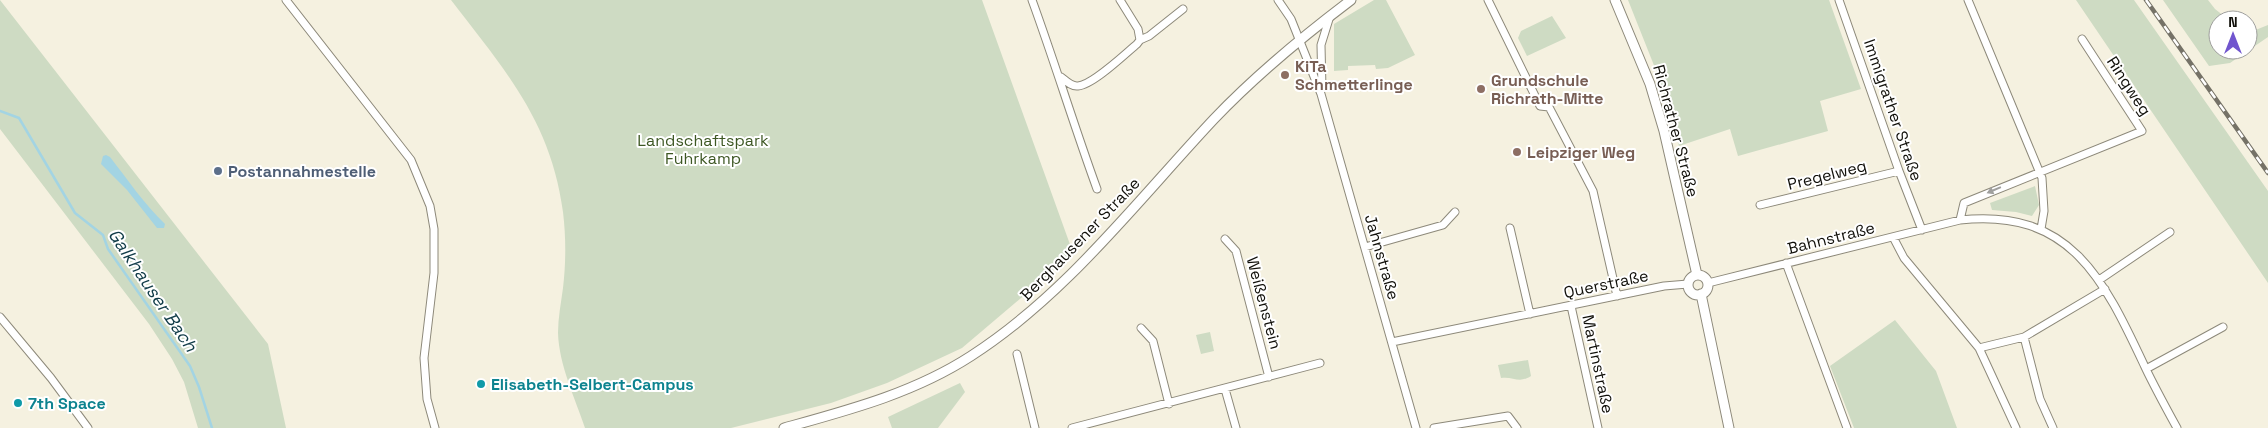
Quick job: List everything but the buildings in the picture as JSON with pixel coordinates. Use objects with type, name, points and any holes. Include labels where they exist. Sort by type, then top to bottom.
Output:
[{"type":"main road","name":"Berghausener Straße","points":[[784,428],[888,397],[934,377],[971,357],[1014,326],[1052,294],[1271,62],[1351,0]]},
{"type":"main road","name":"Richrather Straße","points":[[1615,0],[1656,103],[1697,275]]},
{"type":"main road","points":[[1697,275],[1703,276],[1708,283],[1706,291],[1701,294],[1694,294],[1688,284],[1691,278],[1697,275]]},
{"type":"main road","points":[[1701,294],[1729,428]]},
{"type":"street","points":[[286,0],[411,160],[430,206],[434,229],[434,273],[424,358],[427,400],[435,428]]},
{"type":"street","points":[[1032,0],[1061,77],[1063,94],[1097,189]]},
{"type":"street","points":[[1120,0],[1138,29],[1140,40]]},
{"type":"street","name":"Jahnstraße","points":[[1278,0],[1291,19],[1321,94],[1416,428]]},
{"type":"street","points":[[1488,0],[1540,106],[1549,107],[1593,191],[1617,296]]},
{"type":"street","name":"Immigrather Straße","points":[[1839,0],[1899,172],[1922,230]]},
{"type":"street","points":[[1968,0],[2042,178],[2044,211],[2041,229]]},
{"type":"street","points":[[1061,77],[1071,84],[1079,86],[1091,80],[1183,8]]},
{"type":"street","name":"Jahnstraße","points":[[1321,94],[1321,45],[1330,16]]},
{"type":"street","name":"Ringweg","points":[[2039,171],[2142,130],[2082,39]]},
{"type":"street","points":[[1960,220],[1964,203],[2039,171]]},
{"type":"street","name":"Pregelweg","points":[[1760,205],[1899,172]]},
{"type":"street","points":[[1365,248],[1443,225],[1455,212]]},
{"type":"street","name":"Bahnstraße","points":[[1708,283],[1960,220],[1993,218],[2011,220],[2041,229],[2073,250],[2099,280],[2177,428]]},
{"type":"street","points":[[1510,228],[1530,314]]},
{"type":"street","points":[[2099,280],[2170,232]]},
{"type":"street","points":[[1893,237],[1904,258],[1979,348],[2016,428]]},
{"type":"street","name":"Weißenstein","points":[[1226,239],[1236,251],[1269,377]]},
{"type":"street","points":[[1786,263],[1847,428]]},
{"type":"street","name":"Querstraße","points":[[1392,342],[1678,284],[1688,284]]},
{"type":"street","points":[[1979,348],[2024,337],[2105,290]]},
{"type":"street","name":"Martinstraße","points":[[1571,306],[1598,428]]},
{"type":"street","points":[[0,317],[51,378],[88,428]]},
{"type":"street","points":[[2146,369],[2223,327]]},
{"type":"street","points":[[1140,328],[1152,341],[1168,404]]},
{"type":"street","points":[[2024,337],[2040,398],[2052,428]]},
{"type":"street","points":[[1017,354],[1035,428]]},
{"type":"street","points":[[1072,428],[1099,425],[1168,404],[1320,363]]},
{"type":"street","points":[[1225,389],[1236,428]]},
{"type":"street","points":[[1434,428],[1508,416],[1517,428]]},
{"type":"green space","points":[[0,0],[268,344],[286,428],[198,428],[184,382],[172,359],[149,324],[0,129]]},
{"type":"green space","name":"Landschaftspark Fuhrkamp","points":[[451,0],[982,0],[1072,250],[1066,260],[962,348],[887,383],[831,403],[731,428],[585,428],[564,369],[559,345],[558,322],[565,269],[565,231],[557,180],[548,150],[536,123],[507,73]]},
{"type":"green space","points":[[1374,0],[1386,0],[1415,55],[1388,68],[1376,69],[1375,65],[1348,66],[1348,70],[1334,71],[1334,24]]},
{"type":"green space","points":[[1628,0],[1829,0],[1861,89],[1820,101],[1828,131],[1738,156],[1730,129],[1679,146],[1659,78]]},
{"type":"green space","points":[[2076,0],[2134,0],[2268,191],[2268,283]]},
{"type":"green space","points":[[2163,0],[2208,0],[2216,10],[2208,10],[2208,60],[2234,60],[2230,63],[2209,66]]},
{"type":"green space","points":[[1552,16],[1566,38],[1527,56],[1518,38],[1521,31]]},
{"type":"green space","points":[[2268,25],[2268,37],[2258,44],[2258,29]]},
{"type":"green space","points":[[2035,186],[2039,205],[2032,216],[2016,212],[1992,210],[1990,203]]},
{"type":"green space","points":[[1895,320],[1936,371],[1957,428],[1854,428],[1830,366]]},
{"type":"green space","points":[[1210,332],[1214,351],[1201,354],[1196,335]]},
{"type":"green space","points":[[1528,360],[1531,376],[1519,380],[1501,378],[1498,365]]},
{"type":"green space","points":[[960,383],[965,392],[938,428],[892,428],[888,417]]},
{"type":"water","points":[[103,156],[110,157],[143,200],[165,224],[164,228],[157,228],[127,190],[101,164]]},
{"type":"waterway","name":"Galkhauser Bach","points":[[0,111],[19,118],[75,213],[103,235],[108,249],[190,366],[212,428]]},
{"type":"railway","points":[[2146,0],[2268,173]]},
{"type":"place","name":"KiTa Schmetterlinge","points":[[1285,75]]},
{"type":"place","name":"Grundschule Richrath-Mitte","points":[[1481,89]]},
{"type":"place","name":"Leipziger Weg","points":[[1517,152]]},
{"type":"place","name":"Postannahmestelle","points":[[218,171]]},
{"type":"place","name":"Elisabeth-Selbert-Campus","points":[[481,384]]},
{"type":"place","name":"7th Space","points":[[18,403]]}]
